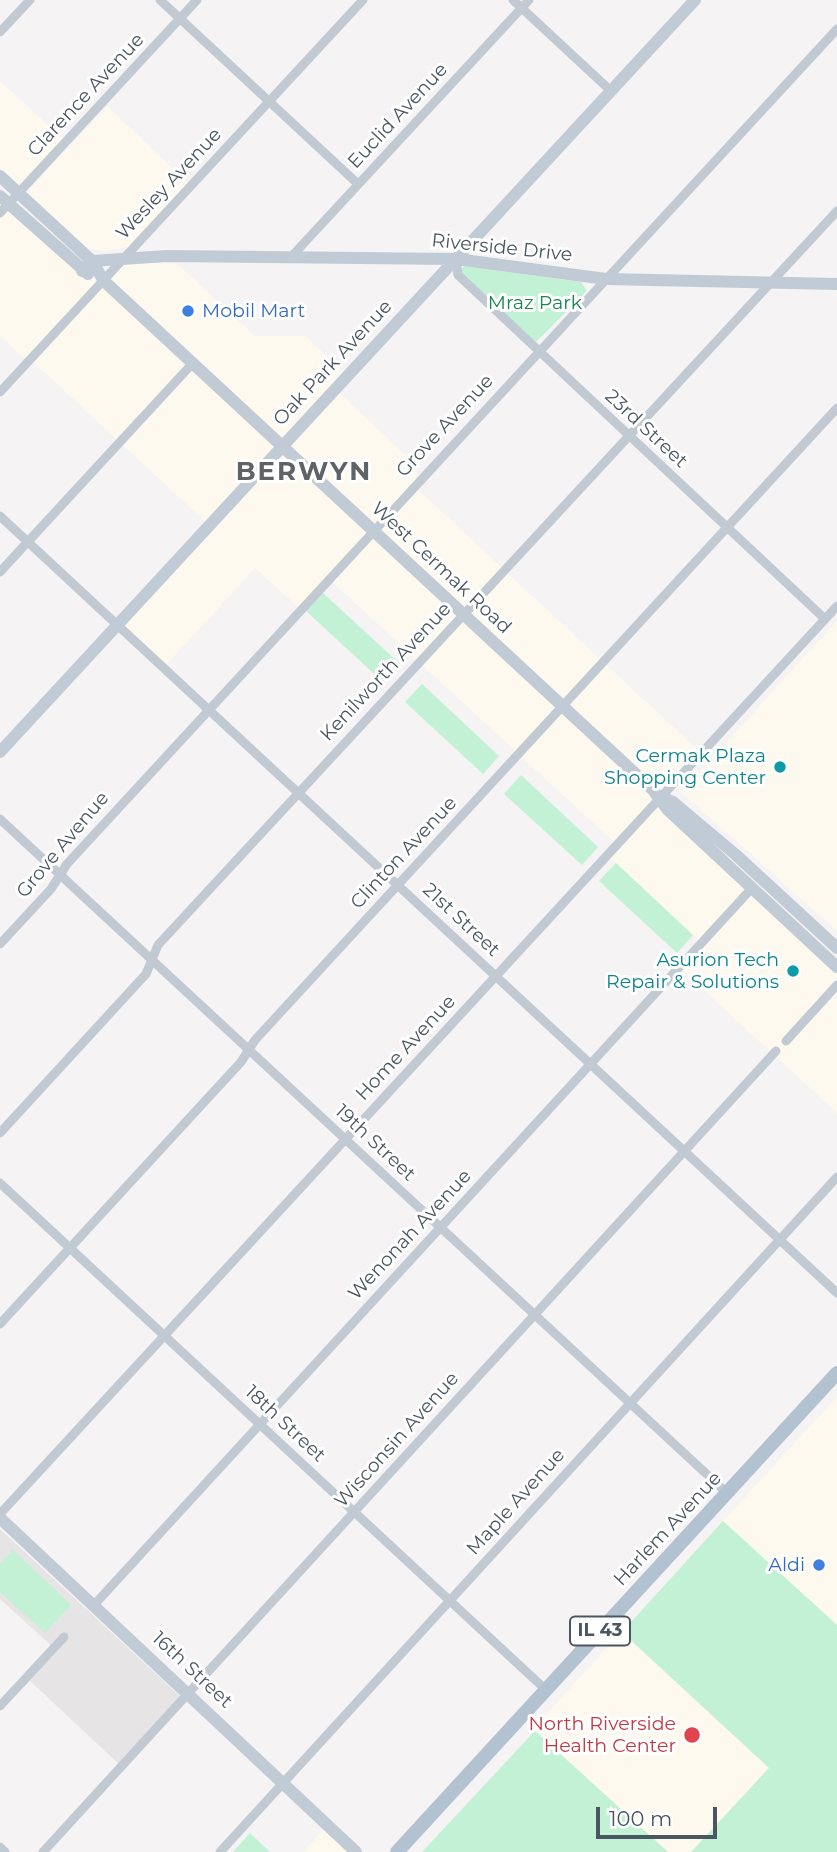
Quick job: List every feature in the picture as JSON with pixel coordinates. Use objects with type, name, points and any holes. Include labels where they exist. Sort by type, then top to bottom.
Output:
[{"type":"main road","name":"Harlem Avenue","points":[[397,1852],[837,1373]]},
{"type":"street","points":[[0,32],[30,0]]},
{"type":"street","points":[[160,0],[358,184]]},
{"type":"street","name":"Clarence Avenue","points":[[3,204],[19,193],[197,0]]},
{"type":"street","name":"Wesley Avenue","points":[[0,392],[363,0]]},
{"type":"street","points":[[513,0],[611,91]]},
{"type":"street","name":"Euclid Avenue","points":[[292,256],[529,0]]},
{"type":"street","name":"Oak Park Avenue","points":[[0,752],[695,0]]},
{"type":"street","name":"Grove Avenue","points":[[0,944],[207,709],[837,29]]},
{"type":"street","name":"West Cermak Road","points":[[0,176],[92,261],[104,281],[192,364],[562,706],[661,797],[673,802],[736,855],[837,948]]},
{"type":"street","name":"West Cermak Road","points":[[3,204],[82,271],[104,281]]},
{"type":"street","name":"Kenilworth Avenue","points":[[0,1133],[146,974],[158,945],[837,211]]},
{"type":"street","name":"Riverside Drive","points":[[92,261],[125,258],[292,256],[456,259],[606,279],[837,284]]},
{"type":"street","name":"23rd Street","points":[[456,259],[458,275],[537,352],[825,619]]},
{"type":"street","points":[[82,271],[92,261]]},
{"type":"street","points":[[0,572],[192,364]]},
{"type":"street","name":"Clinton Avenue","points":[[0,1324],[241,1062],[398,885],[837,408]]},
{"type":"street","name":"21st Street","points":[[0,516],[837,1293]]},
{"type":"street","name":"Home Avenue","points":[[0,1516],[837,606]]},
{"type":"street","name":"West Cermak Road","points":[[661,797],[667,809],[837,967]]},
{"type":"street","name":"19th Street","points":[[0,819],[727,1493]]},
{"type":"street","name":"Wenonah Avenue","points":[[94,1605],[752,888]]},
{"type":"street","points":[[786,1041],[837,985]]},
{"type":"street","name":"Wisconsin Avenue","points":[[43,1852],[776,1051]]},
{"type":"street","name":"Maple Avenue","points":[[220,1852],[837,1177]]},
{"type":"street","name":"18th Street","points":[[0,1183],[546,1690]]},
{"type":"street","name":"16th Street","points":[[0,1516],[356,1852]]},
{"type":"street","points":[[0,1706],[64,1637]]},
{"type":"street","points":[[0,1847],[5,1852]]},
{"type":"shaded area","points":[[0,81],[65,141],[21,188],[0,169]]},
{"type":"shaded area","points":[[107,106],[188,183],[128,247],[107,251],[85,248],[26,193]]},
{"type":"shaded area","points":[[0,198],[80,272],[101,282],[27,361],[0,336]]},
{"type":"shaded area","points":[[171,258],[255,336],[305,336],[347,375],[282,445],[106,281],[125,259]]},
{"type":"shaded area","points":[[104,283],[280,447],[208,524],[31,360]]},
{"type":"shaded area","points":[[336,390],[415,464],[418,482],[415,487],[700,752],[616,844],[327,577],[299,608],[255,568],[164,667],[119,625]]},
{"type":"shaded area","name":"Cermak Plaza Shopping Center","points":[[837,621],[837,931],[681,792]]},
{"type":"shaded area","points":[[660,800],[750,888],[701,942],[608,856]]},
{"type":"shaded area","points":[[752,891],[837,970],[837,1113],[680,968]]},
{"type":"shaded area","points":[[837,1397],[837,1625],[723,1521]]},
{"type":"shaded area","points":[[0,1529],[183,1699],[121,1766],[28,1679],[55,1649],[0,1599]]},
{"type":"shaded area","points":[[621,1632],[769,1768],[691,1852],[668,1852],[533,1729]]},
{"type":"shaded area","points":[[324,1829],[347,1852],[303,1852]]},
{"type":"green space","name":"Mraz Park","points":[[464,266],[581,282],[587,291],[536,342],[463,275],[461,269]]},
{"type":"green space","points":[[323,593],[400,664],[383,682],[306,611]]},
{"type":"green space","points":[[422,684],[499,756],[483,774],[405,702]]},
{"type":"green space","points":[[521,775],[598,847],[582,865],[504,794]]},
{"type":"green space","points":[[616,863],[693,935],[677,953],[599,881]]},
{"type":"green space","points":[[723,1521],[837,1625],[837,1852],[691,1852],[769,1768],[622,1632]]},
{"type":"green space","points":[[13,1550],[71,1605],[45,1633],[0,1592],[0,1564]]},
{"type":"green space","points":[[533,1729],[668,1852],[422,1852],[532,1734]]},
{"type":"green space","points":[[250,1833],[270,1852],[233,1852]]},
{"type":"place","name":"Mobil Mart","points":[[188,311]]},
{"type":"place","name":"Cermak Plaza Shopping Center","points":[[780,767]]},
{"type":"place","name":"Asurion Tech Repair & Solutions","points":[[793,971]]},
{"type":"place","name":"Aldi","points":[[819,1565]]},
{"type":"place","name":"North Riverside Health Center","points":[[692,1735]]},
{"type":"district","name":"BERWYN","points":[[304,472]]}]
